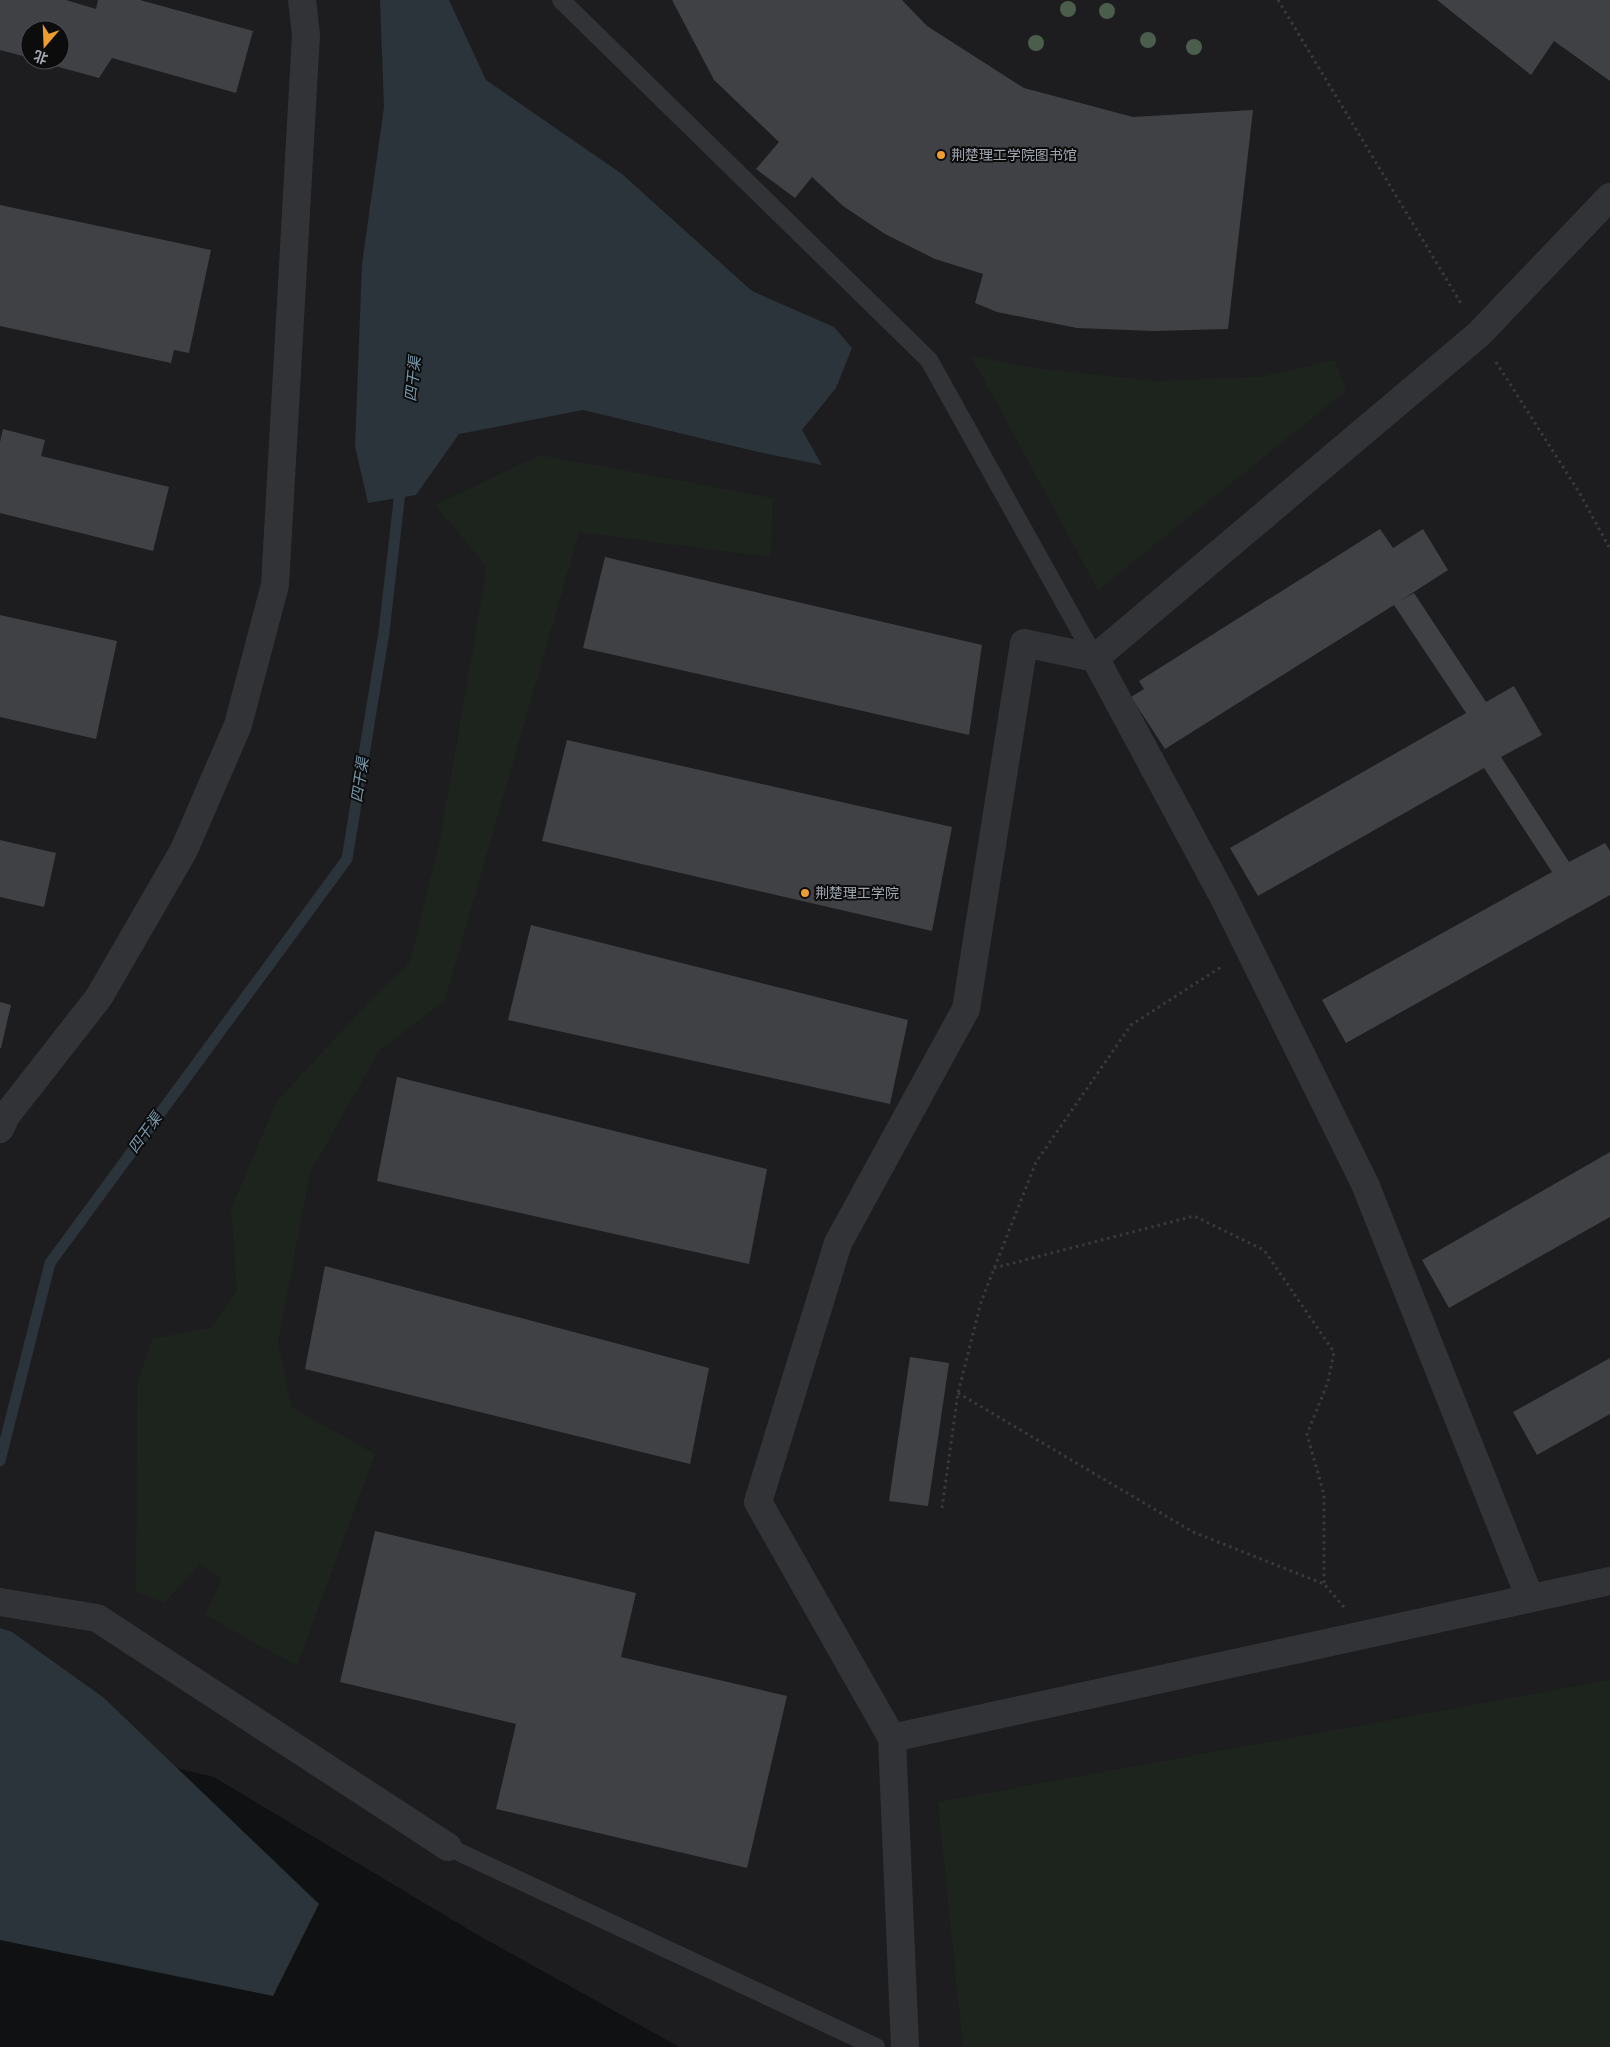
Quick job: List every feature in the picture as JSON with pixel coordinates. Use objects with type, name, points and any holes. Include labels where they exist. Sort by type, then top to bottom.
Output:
[{"type":"street","points":[[0,1129],[6,1116],[104,988],[184,850],[238,725],[275,585],[306,35],[302,0]]},
{"type":"street","points":[[1095,658],[1479,334],[1610,197]]},
{"type":"street","points":[[905,2047],[892,1738],[758,1502],[838,1243],[966,1010],[1024,643],[1095,658],[1224,898],[1365,1184],[1530,1598]]},
{"type":"street","points":[[892,1738],[1610,1581]]},
{"type":"street","points":[[0,1602],[97,1618],[448,1847]]},
{"type":"lane","points":[[561,0],[929,360],[1095,658]]},
{"type":"lane","points":[[448,1847],[876,2047]]},
{"type":"path","points":[[1278,0],[1479,334],[1579,492],[1610,549]]},
{"type":"path","points":[[942,1508],[958,1393],[981,1302],[1036,1162],[1131,1025],[1249,949]]},
{"type":"path","points":[[994,1268],[1194,1216],[1264,1250],[1334,1352],[1328,1382],[1307,1434],[1324,1495],[1324,1584]]},
{"type":"path","points":[[958,1393],[1193,1532],[1324,1584],[1367,1634]]},
{"type":"shaded area","name":"荆楚理工学院","points":[[0,0],[1610,0],[1610,2047],[679,2047],[476,1934],[214,1777],[0,1726]]},
{"type":"shaded area","points":[[971,356],[1035,368],[1154,381],[1260,377],[1335,360],[1346,391],[1098,590]]},
{"type":"shaded area","points":[[540,455],[773,498],[770,557],[579,532],[445,1000],[379,1051],[310,1173],[278,1342],[291,1407],[375,1454],[297,1666],[205,1615],[222,1579],[200,1564],[164,1603],[136,1592],[137,1385],[152,1339],[210,1328],[237,1291],[231,1209],[277,1101],[368,1003],[410,962],[440,840],[487,567],[435,505]]},
{"type":"shaded area","points":[[1610,1680],[1610,2047],[963,2047],[938,1802]]},
{"type":"water","points":[[380,0],[449,0],[486,80],[622,174],[752,291],[834,327],[852,348],[836,388],[802,430],[822,465],[754,451],[583,410],[459,434],[416,495],[368,503],[355,446],[362,264],[384,107]]},
{"type":"water","points":[[0,1628],[12,1632],[104,1698],[319,1904],[273,1996],[0,1940]]},
{"type":"building","points":[[0,0],[66,0],[96,9],[98,0],[140,0],[253,31],[236,93],[112,58],[99,78],[70,70],[70,20],[20,20],[20,55],[0,50]]},
{"type":"building","points":[[672,0],[902,0],[927,26],[1024,88],[1133,117],[1253,110],[1228,329],[1154,331],[1077,328],[997,312],[975,303],[983,274],[935,259],[885,234],[843,206],[812,177],[795,198],[756,169],[779,142],[714,80]]},
{"type":"building","points":[[1437,0],[1610,0],[1610,81],[1554,41],[1531,75]]},
{"type":"building","points":[[0,205],[211,250],[189,353],[174,350],[171,363],[0,326]]},
{"type":"building","points":[[3,429],[45,440],[41,456],[169,487],[153,551],[0,513],[0,442]]},
{"type":"building","points":[[1380,529],[1393,548],[1423,529],[1448,570],[1400,601],[1414,593],[1486,702],[1514,686],[1542,735],[1501,757],[1569,862],[1605,843],[1610,851],[1610,895],[1346,1043],[1322,1000],[1552,872],[1484,768],[1258,896],[1230,848],[1466,713],[1394,605],[1165,749],[1131,697],[1144,689],[1139,681]]},
{"type":"building","points":[[605,557],[982,645],[969,735],[583,648]]},
{"type":"building","points":[[0,615],[117,641],[96,739],[0,717]]},
{"type":"building","points":[[567,740],[952,827],[932,931],[542,841]]},
{"type":"building","points":[[0,840],[56,853],[44,907],[0,897]]},
{"type":"building","points":[[531,925],[908,1020],[890,1104],[508,1020]]},
{"type":"building","points":[[0,1002],[11,1005],[1,1048],[0,1048]]},
{"type":"building","points":[[397,1077],[767,1169],[749,1264],[377,1181]]},
{"type":"building","points":[[1610,1152],[1610,1217],[1449,1308],[1422,1260]]},
{"type":"building","points":[[325,1266],[709,1368],[690,1464],[305,1369]]},
{"type":"building","points":[[910,1357],[949,1363],[928,1506],[889,1501]]},
{"type":"building","points":[[1610,1358],[1610,1414],[1537,1455],[1513,1412]]},
{"type":"building","points":[[375,1531],[636,1593],[621,1657],[787,1696],[747,1868],[496,1809],[516,1724],[340,1682]]},
{"type":"waterway","name":"四干渠","points":[[0,1461],[50,1263],[347,859],[384,632],[401,483]]},
{"type":"place","name":"荆楚理工学院图书馆","points":[[941,155]]},
{"type":"place","name":"荆楚理工学院","points":[[805,893]]}]
